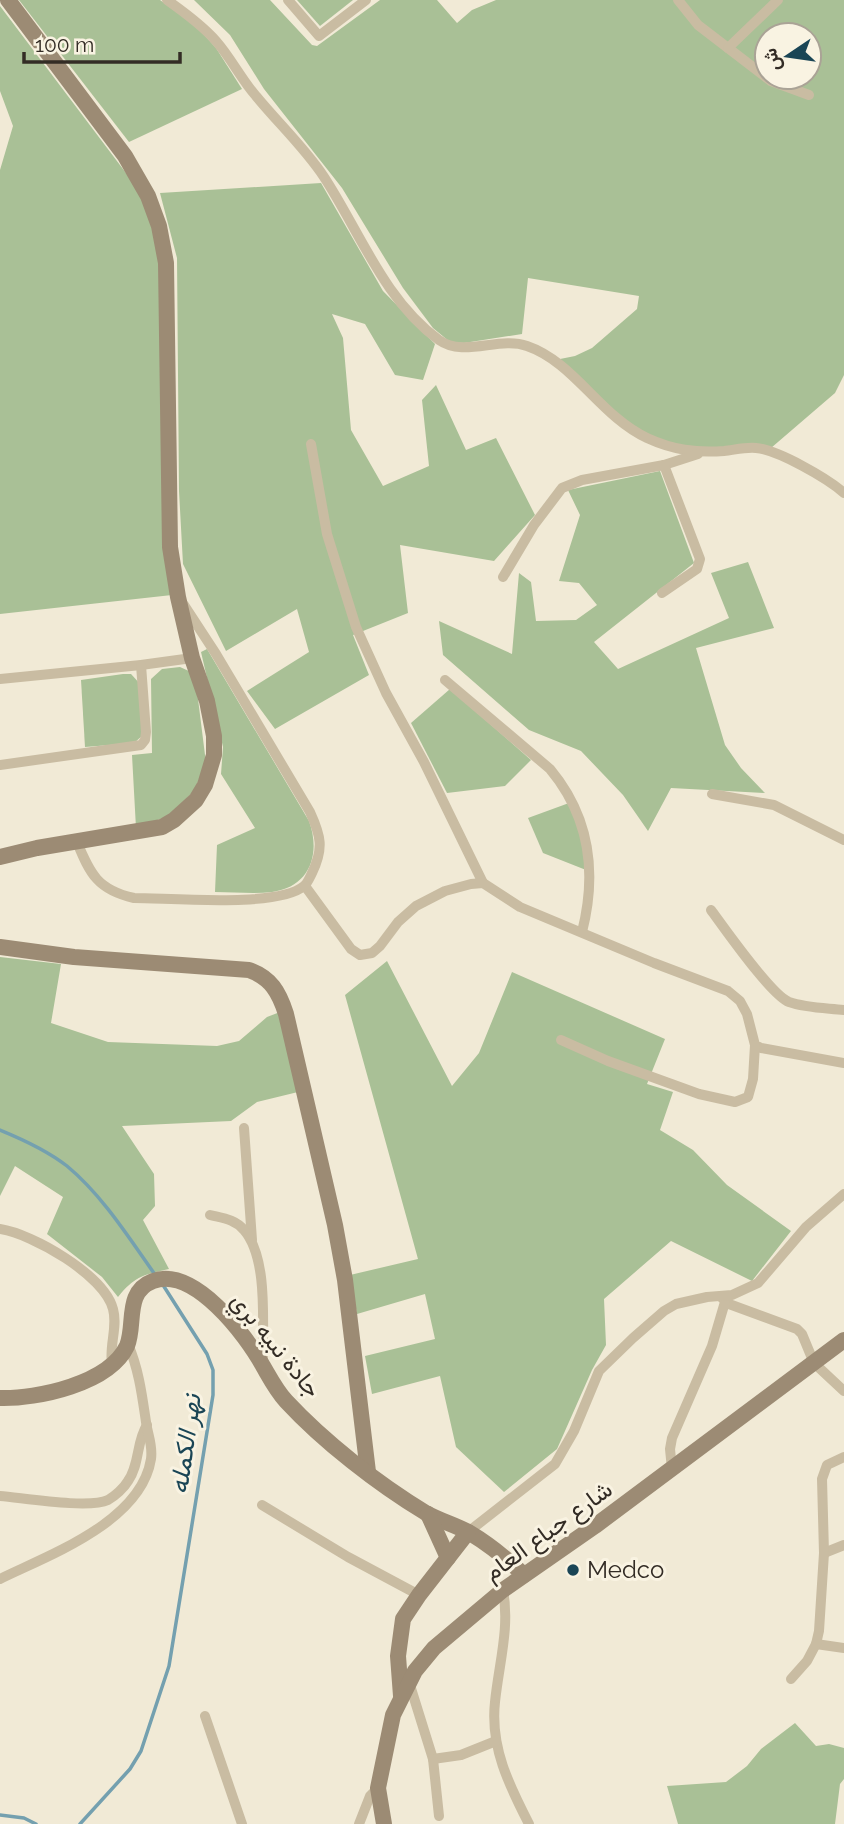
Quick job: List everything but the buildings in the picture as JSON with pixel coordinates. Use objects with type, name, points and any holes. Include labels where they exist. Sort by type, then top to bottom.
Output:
[{"type":"street","points":[[0,857],[162,827],[196,800],[205,785],[211,768],[214,736],[204,688],[192,657],[178,597],[170,547],[166,263],[159,226],[148,196],[125,156],[8,0]]},
{"type":"street","points":[[167,0],[217,42],[255,95],[324,177],[352,228],[405,307],[446,345],[459,347],[510,342],[531,347],[568,372],[612,416],[630,429],[677,449],[704,452],[749,448],[767,450],[818,474],[844,493]]},
{"type":"street","points":[[288,0],[320,36],[366,0]]},
{"type":"street","points":[[678,0],[698,24],[771,81],[809,95]]},
{"type":"street","points":[[728,48],[778,0]]},
{"type":"street","points":[[311,444],[327,534],[356,627],[483,883],[520,907],[728,991],[740,1001],[747,1014],[755,1045],[751,1090],[748,1097],[735,1102],[699,1094],[652,1078],[561,1040]]},
{"type":"street","points":[[503,577],[534,525],[562,488],[582,480],[664,466],[704,452]]},
{"type":"street","points":[[662,593],[697,569],[700,559],[664,466]]},
{"type":"street","points":[[77,842],[95,879],[115,893],[134,898],[266,899],[305,886],[320,853],[319,832],[310,812],[178,597]]},
{"type":"street","points":[[0,679],[141,665],[192,657]]},
{"type":"street","points":[[0,765],[141,745],[146,732],[141,665]]},
{"type":"street","points":[[446,680],[550,769],[561,781],[574,804],[583,825],[590,860],[589,899],[582,932]]},
{"type":"street","points":[[712,794],[774,805],[844,841]]},
{"type":"street","points":[[305,886],[351,949],[360,955],[372,953],[398,922],[416,906],[445,891],[483,883]]},
{"type":"street","points":[[711,911],[741,951],[786,1001],[844,1010]]},
{"type":"street","points":[[0,947],[74,957],[249,970],[261,974],[273,984],[286,1014],[335,1225],[368,1472]]},
{"type":"street","points":[[755,1045],[772,1051],[844,1063]]},
{"type":"street","points":[[244,1128],[252,1243],[259,1268],[261,1293],[263,1366]]},
{"type":"street","points":[[439,1816],[433,1759],[405,1689],[398,1656],[403,1619],[468,1532],[555,1464],[574,1431],[599,1371],[613,1356],[664,1311],[676,1304],[722,1299],[758,1283],[806,1227],[844,1194]]},
{"type":"street","points":[[209,1215],[232,1220],[243,1229],[252,1243]]},
{"type":"street","points":[[0,1228],[37,1241],[100,1287],[109,1298],[114,1311],[110,1353],[112,1364]]},
{"type":"street","name":"جادة نبيه بري","points":[[128,1344],[137,1293],[145,1285],[155,1280],[178,1281],[202,1292],[245,1339],[270,1380],[286,1400],[332,1443],[428,1514],[468,1532],[506,1558],[524,1575]]},
{"type":"street","points":[[722,1299],[797,1329],[802,1334],[814,1363],[844,1391]]},
{"type":"street","points":[[672,1469],[672,1438],[712,1346],[722,1299]]},
{"type":"street","name":"شارع جباع العام","points":[[384,1824],[378,1788],[393,1715],[405,1689],[434,1648],[503,1590],[672,1469],[844,1340]]},
{"type":"street","points":[[0,1398],[52,1393],[93,1377],[112,1364],[128,1344]]},
{"type":"street","points":[[0,1579],[69,1546],[96,1529],[137,1493],[150,1461],[152,1441],[139,1374],[128,1344]]},
{"type":"street","points":[[0,1496],[84,1503],[110,1499],[128,1483],[137,1464],[142,1433],[147,1425]]},
{"type":"street","points":[[790,1679],[799,1673],[816,1644],[823,1592],[824,1471],[833,1461],[844,1457]]},
{"type":"street","points":[[261,1505],[348,1558],[419,1595]]},
{"type":"street","points":[[428,1514],[448,1558]]},
{"type":"street","points":[[824,1553],[844,1545]]},
{"type":"street","points":[[503,1590],[507,1625],[495,1701],[496,1741],[503,1768],[529,1824]]},
{"type":"street","points":[[816,1644],[844,1648]]},
{"type":"street","points":[[205,1716],[242,1824]]},
{"type":"street","points":[[433,1759],[461,1755],[496,1741]]},
{"type":"street","points":[[359,1824],[370,1796],[378,1788]]},
{"type":"green space","points":[[19,0],[160,0],[197,27],[216,48],[242,89],[129,142]]},
{"type":"green space","points":[[194,0],[270,0],[312,45],[317,46],[380,0],[437,0],[457,23],[472,10],[496,0],[844,0],[844,375],[835,393],[771,448],[699,448],[659,440],[618,415],[560,359],[592,348],[637,309],[639,296],[528,278],[522,334],[464,343],[450,342],[433,328],[403,288],[342,188],[264,89],[230,35]]},
{"type":"green space","points":[[297,0],[353,0],[320,26]]},
{"type":"green space","points":[[0,6],[135,185],[150,211],[158,244],[172,595],[0,614],[0,170],[13,126],[0,91]]},
{"type":"green space","points":[[321,183],[383,291],[435,344],[423,380],[395,375],[365,324],[332,314],[343,338],[351,430],[383,486],[429,466],[422,400],[436,385],[466,450],[496,438],[535,515],[494,561],[400,545],[408,613],[353,635],[369,675],[275,729],[247,691],[309,652],[297,609],[226,651],[183,564],[179,491],[177,258],[160,193]]},
{"type":"green space","points":[[660,471],[694,563],[594,642],[618,669],[729,618],[711,573],[748,562],[774,628],[696,648],[725,745],[741,768],[765,793],[671,788],[648,831],[623,795],[581,751],[529,730],[443,655],[439,621],[512,654],[519,573],[531,582],[536,621],[576,620],[597,605],[579,583],[559,581],[580,515],[568,490]]},
{"type":"green space","points":[[207,649],[309,821],[314,845],[313,857],[304,876],[285,889],[265,893],[215,892],[217,845],[255,828],[221,774],[223,747],[201,652]]},
{"type":"green space","points":[[180,667],[191,672],[196,683],[206,763],[194,791],[168,816],[136,828],[132,755],[152,753],[151,679],[162,669]]},
{"type":"green space","points":[[131,674],[141,685],[142,736],[134,743],[85,747],[81,680]]},
{"type":"green space","points":[[450,689],[531,760],[505,786],[447,793],[411,723]]},
{"type":"green space","points":[[569,803],[583,839],[586,870],[543,853],[528,818]]},
{"type":"green space","points":[[0,957],[61,964],[51,1023],[108,1042],[217,1046],[239,1041],[267,1017],[280,1012],[298,1092],[257,1102],[231,1121],[122,1126],[154,1174],[155,1206],[143,1220],[169,1269],[140,1277],[118,1297],[102,1277],[47,1234],[63,1197],[15,1166],[0,1196]]},
{"type":"green space","points":[[387,961],[452,1086],[479,1053],[512,972],[665,1039],[647,1084],[673,1092],[660,1130],[693,1150],[727,1185],[791,1231],[752,1281],[671,1241],[604,1299],[606,1345],[557,1449],[504,1492],[456,1447],[440,1376],[372,1394],[365,1356],[435,1339],[425,1294],[357,1314],[350,1275],[418,1259],[345,995]]},
{"type":"green space","points":[[795,1723],[816,1746],[829,1744],[844,1748],[844,1779],[840,1784],[835,1824],[678,1824],[667,1786],[726,1782],[747,1766],[761,1749]]},
{"type":"waterway","name":"نهر الكمله","points":[[0,1130],[52,1155],[80,1178],[115,1218],[156,1276]]},
{"type":"waterway","name":"نهر الكمله","points":[[80,1824],[130,1769],[141,1751],[169,1666],[213,1395],[213,1370],[207,1354],[163,1285]]},
{"type":"waterway","points":[[0,1815],[24,1818],[36,1824]]},
{"type":"place","name":"Medco","points":[[573,1570]]}]
